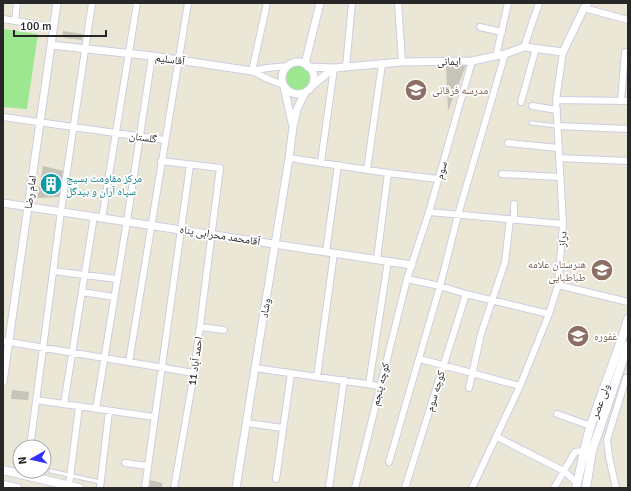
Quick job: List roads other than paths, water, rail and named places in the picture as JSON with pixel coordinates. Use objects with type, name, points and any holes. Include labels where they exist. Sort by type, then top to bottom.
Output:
[{"type":"main road","name":"ولی عصر","points":[[577,486],[583,451],[628,319]]},
{"type":"main road","points":[[586,488],[592,451],[628,345]]},
{"type":"main road","points":[[46,479],[79,488]]},
{"type":"main road","points":[[3,485],[17,488]]},
{"type":"street","points":[[15,21],[17,3]]},
{"type":"street","name":"امام رضا","points":[[3,382],[6,341],[28,206],[57,3]]},
{"type":"street","points":[[31,439],[61,211],[92,3]]},
{"type":"street","points":[[102,218],[137,3]]},
{"type":"street","name":"گلستان","points":[[3,117],[165,140],[188,3]]},
{"type":"street","points":[[267,3],[252,71],[268,80],[284,86],[291,93],[305,93]]},
{"type":"street","points":[[306,65],[320,3]]},
{"type":"street","points":[[346,66],[352,3]]},
{"type":"street","points":[[398,3],[402,62]]},
{"type":"street","points":[[496,56],[508,3]]},
{"type":"street","points":[[524,47],[539,3]]},
{"type":"street","points":[[586,5],[628,20]]},
{"type":"street","name":"دراز","points":[[472,488],[520,386],[549,314],[558,285],[563,224],[556,100],[563,52],[586,5]]},
{"type":"street","points":[[3,19],[40,25]]},
{"type":"street","points":[[480,27],[502,32]]},
{"type":"street","name":"آقاسلیم","points":[[51,45],[152,56],[252,71],[288,66]]},
{"type":"street","name":"ایمانی","points":[[306,65],[334,68],[402,62],[472,61],[505,54],[524,47],[563,52]]},
{"type":"street","points":[[521,102],[536,48]]},
{"type":"street","points":[[621,101],[625,52]]},
{"type":"street","points":[[389,462],[420,359],[458,214],[505,54]]},
{"type":"street","points":[[96,409],[152,56]]},
{"type":"street","name":"سوم","points":[[407,279],[429,212],[472,61]]},
{"type":"street","points":[[295,63],[306,65],[313,75],[312,85],[305,93],[297,109],[293,128],[282,76],[288,66],[295,63]]},
{"type":"street","points":[[367,170],[382,64]]},
{"type":"street","points":[[321,162],[334,68]]},
{"type":"street","name":"ایمانی","points":[[312,85],[334,68]]},
{"type":"street","points":[[556,100],[628,101]]},
{"type":"street","points":[[532,106],[556,110]]},
{"type":"street","points":[[557,126],[628,129]]},
{"type":"street","name":"وشاد","points":[[236,488],[293,128]]},
{"type":"street","points":[[129,362],[165,140]]},
{"type":"street","points":[[508,143],[558,148]]},
{"type":"street","points":[[289,158],[438,179]]},
{"type":"street","points":[[559,158],[628,161]]},
{"type":"street","points":[[145,488],[190,165],[161,161]]},
{"type":"street","name":"احمد آباد 11","points":[[174,488],[194,373],[220,168],[190,165]]},
{"type":"street","points":[[326,252],[338,165]]},
{"type":"street","points":[[377,259],[388,173]]},
{"type":"street","points":[[502,174],[560,177]]},
{"type":"street","name":"آقامحمد محرابی پناه","points":[[3,203],[412,265]]},
{"type":"street","points":[[469,388],[474,372],[481,334],[504,262],[514,204]]},
{"type":"street","points":[[429,212],[563,224]]},
{"type":"street","points":[[64,404],[94,216]]},
{"type":"street","points":[[317,377],[334,253]]},
{"type":"street","points":[[369,384],[388,261]]},
{"type":"street","points":[[53,271],[117,279]]},
{"type":"street","points":[[407,279],[549,314]]},
{"type":"street","name":"کوچه پنجم","points":[[355,488],[407,279]]},
{"type":"street","points":[[558,285],[628,302]]},
{"type":"street","points":[[82,292],[114,297]]},
{"type":"street","name":"کوچه سوم","points":[[405,488],[466,294]]},
{"type":"street","points":[[200,327],[224,330]]},
{"type":"street","points":[[6,341],[194,373]]},
{"type":"street","points":[[420,359],[474,372],[520,386]]},
{"type":"street","points":[[254,368],[380,386]]},
{"type":"street","points":[[276,479],[291,373]]},
{"type":"street","points":[[616,488],[607,440],[626,378]]},
{"type":"street","points":[[329,488],[344,380]]},
{"type":"street","points":[[36,400],[154,417]]},
{"type":"street","points":[[69,486],[79,406]]},
{"type":"street","points":[[100,485],[109,411]]},
{"type":"street","points":[[557,414],[591,426]]},
{"type":"street","points":[[247,423],[283,428]]},
{"type":"street","points":[[496,437],[564,471],[577,486]]},
{"type":"street","points":[[554,488],[575,452],[583,451]]},
{"type":"street","points":[[125,463],[148,466]]},
{"type":"lane","points":[[531,123],[557,126]]},
{"type":"lane","points":[[52,471],[70,475],[100,485]]},
{"type":"place","name":"مدرسه فرقانی","points":[[416,90]]},
{"type":"place","name":"مرکز مقاومت بسیج سپاه آران و بیدگل","points":[[51,184]]},
{"type":"place","name":"هنرستان علامه طباطبایی","points":[[602,270]]},
{"type":"place","name":"غفوره","points":[[578,336]]}]
